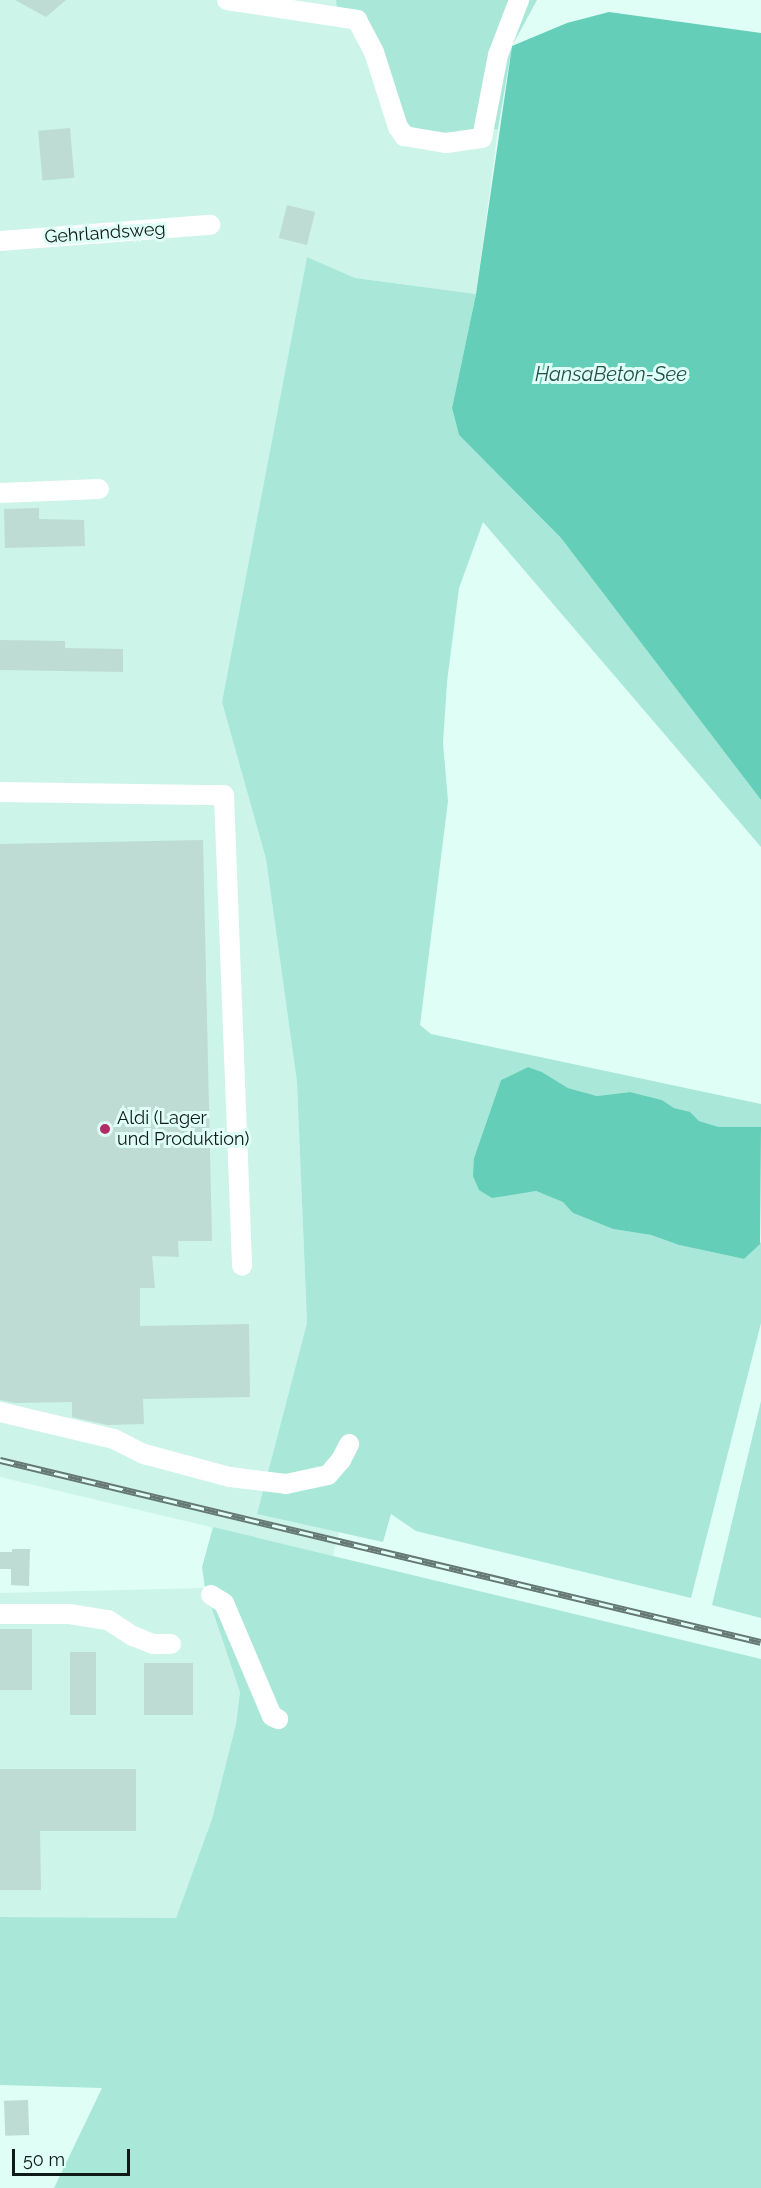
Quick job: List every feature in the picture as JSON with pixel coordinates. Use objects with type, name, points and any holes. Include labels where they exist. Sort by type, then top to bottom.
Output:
[{"type":"street","points":[[227,0],[357,20],[374,52],[398,127],[404,136],[446,143],[482,138],[498,55],[519,0]]},
{"type":"street","name":"Gehrlandsweg","points":[[0,241],[210,225]]},
{"type":"street","points":[[0,493],[99,489]]},
{"type":"street","points":[[0,792],[224,795],[242,1266]]},
{"type":"street","points":[[0,1412],[114,1439],[144,1454],[230,1477],[286,1484],[328,1474],[340,1460],[349,1444]]},
{"type":"street","points":[[211,1595],[224,1604],[272,1716],[278,1719]]},
{"type":"street","points":[[0,1614],[69,1614],[108,1620],[153,1644],[171,1644]]},
{"type":"shaded area","points":[[0,0],[336,0],[337,10],[432,134],[498,129],[476,294],[355,278],[307,257],[222,702],[266,859],[297,1082],[307,1323],[257,1514],[339,1532],[333,1556],[0,1477]]},
{"type":"shaded area","points":[[336,0],[537,0],[512,46],[498,129],[432,134],[412,127],[399,116],[376,38],[337,10]]},
{"type":"shaded area","points":[[307,257],[355,278],[476,294],[452,408],[459,435],[561,538],[761,800],[761,847],[483,522],[459,588],[447,682],[443,743],[448,801],[420,1025],[431,1034],[761,1104],[761,1127],[719,1127],[699,1121],[690,1113],[674,1108],[662,1100],[630,1092],[597,1096],[568,1088],[542,1072],[528,1067],[501,1080],[474,1158],[518,1193],[536,1191],[564,1202],[573,1213],[613,1229],[651,1235],[679,1245],[744,1259],[761,1242],[761,1323],[691,1598],[416,1531],[391,1514],[383,1542],[257,1514],[307,1323],[297,1082],[266,859],[222,702]]},
{"type":"shaded area","points":[[761,1401],[761,1618],[712,1605]]},
{"type":"shaded area","points":[[213,1527],[761,1659],[761,2188],[54,2188],[102,2088],[0,2085],[0,1917],[176,1918],[212,1819],[236,1724],[240,1692],[205,1588],[202,1567]]},
{"type":"shaded area","points":[[205,1588],[240,1691],[236,1724],[212,1819],[176,1918],[0,1917],[0,1593]]},
{"type":"water","name":"HansaBeton-See","points":[[609,12],[761,33],[761,800],[561,538],[459,435],[452,408],[476,294],[512,46],[567,23]]},
{"type":"water","points":[[528,1067],[542,1072],[568,1088],[597,1096],[630,1092],[662,1100],[674,1108],[690,1112],[699,1121],[719,1127],[761,1127],[760,1244],[744,1259],[679,1245],[651,1235],[613,1229],[573,1213],[563,1202],[536,1191],[492,1198],[479,1190],[473,1176],[474,1158],[501,1080]]},
{"type":"building","points":[[15,0],[66,0],[46,17]]},
{"type":"building","points":[[70,128],[74,178],[42,181],[38,131]]},
{"type":"building","points":[[287,205],[315,212],[307,245],[279,238]]},
{"type":"building","points":[[39,508],[39,519],[84,520],[85,546],[5,548],[4,509]]},
{"type":"building","points":[[0,640],[65,641],[65,648],[123,649],[123,672],[0,670]]},
{"type":"building","name":"Aldi (Lager und Produktion)","points":[[203,840],[212,1241],[178,1241],[179,1257],[152,1256],[155,1288],[140,1288],[140,1326],[249,1324],[250,1397],[143,1399],[144,1424],[107,1425],[72,1417],[72,1402],[15,1403],[0,1400],[0,844]]},
{"type":"building","points":[[12,1549],[30,1549],[29,1586],[11,1585],[11,1569],[0,1569],[0,1552],[12,1552]]},
{"type":"building","points":[[0,1629],[32,1629],[32,1690],[0,1690]]},
{"type":"building","points":[[70,1652],[96,1652],[96,1715],[70,1715]]},
{"type":"building","points":[[144,1663],[193,1663],[193,1715],[144,1715]]},
{"type":"building","points":[[0,1769],[136,1769],[136,1831],[40,1831],[41,1890],[0,1890]]},
{"type":"building","points":[[28,2100],[29,2135],[5,2136],[4,2101]]},
{"type":"railway","points":[[0,1460],[761,1642]]},
{"type":"place","name":"Aldi (Lager und Produktion)","points":[[105,1129]]}]
